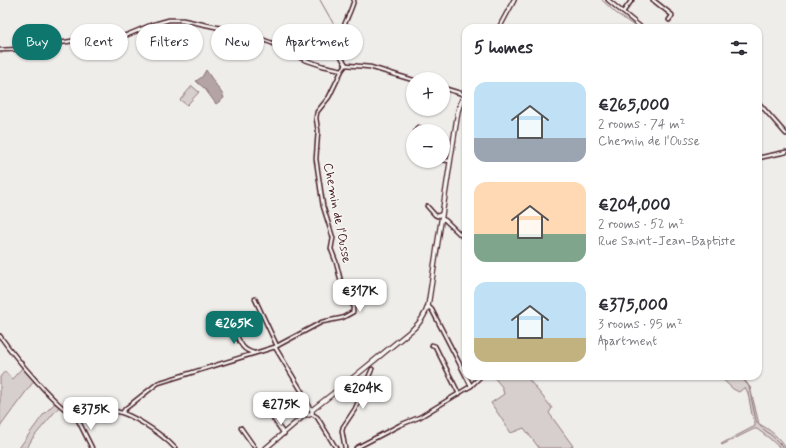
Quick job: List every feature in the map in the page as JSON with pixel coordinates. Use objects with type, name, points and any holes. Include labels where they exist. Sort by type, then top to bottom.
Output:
[{"type":"main road","points":[[501,24],[514,0]]},
{"type":"main road","points":[[450,161],[458,112],[462,102]]},
{"type":"main road","points":[[266,448],[306,414],[309,415],[311,410],[418,325],[424,317],[428,306],[449,168]]},
{"type":"main road","points":[[306,414],[305,410],[311,410]]},
{"type":"street","points":[[354,0],[338,43],[340,53],[346,65],[370,67],[406,78]]},
{"type":"street","points":[[608,0],[637,24]]},
{"type":"street","points":[[622,12],[632,0]]},
{"type":"street","points":[[653,0],[672,15],[669,20]]},
{"type":"street","points":[[0,50],[23,49],[78,40],[108,40],[127,35],[151,25],[177,19],[244,33],[272,43],[305,60],[342,70]]},
{"type":"street","name":"Chemin de l'Ousse","points":[[123,412],[158,384],[276,346],[322,322],[342,318],[353,312],[353,306],[342,286],[331,249],[333,238],[323,206],[316,159],[318,131],[316,118],[317,112],[329,97],[346,65]]},
{"type":"street","points":[[450,90],[462,93]]},
{"type":"street","points":[[762,107],[786,134]]},
{"type":"street","points":[[762,157],[786,152]]},
{"type":"street","points":[[427,206],[437,216],[443,214]]},
{"type":"street","points":[[442,219],[462,236]]},
{"type":"street","points":[[255,299],[276,346],[307,400],[311,410],[336,448]]},
{"type":"street","points":[[428,306],[432,310],[462,368]]},
{"type":"street","points":[[241,331],[236,334],[242,347],[247,351],[255,353]]},
{"type":"street","points":[[1,339],[17,359],[54,399],[77,416],[86,416],[103,412],[123,412],[158,434],[175,448]]},
{"type":"street","points":[[432,345],[435,346],[459,394]]},
{"type":"street","points":[[345,448],[342,431],[343,427],[355,409],[372,369]]},
{"type":"street","points":[[468,380],[471,386]]},
{"type":"street","points":[[356,448],[400,425],[420,417],[459,394],[477,380]]},
{"type":"street","name":"Chemin de l'Ousse","points":[[116,411],[125,409]]},
{"type":"street","points":[[268,411],[284,434]]},
{"type":"street","points":[[77,416],[92,448]]},
{"type":"street","points":[[241,428],[255,448]]},
{"type":"shaded area","points":[[206,70],[224,98],[216,104],[205,89],[196,81],[202,77]]},
{"type":"shaded area","points":[[192,86],[199,92],[187,105],[180,100]]},
{"type":"shaded area","points":[[23,367],[34,381],[0,427],[0,377],[5,371],[12,379]]},
{"type":"shaded area","points":[[496,380],[529,380],[552,408],[549,413],[573,446],[569,448],[539,448],[524,428],[511,433],[491,403],[504,394],[502,387]]},
{"type":"shaded area","points":[[723,380],[743,380],[750,387],[759,424],[774,434],[786,448],[780,448],[757,429],[754,429],[722,445],[721,444],[755,426],[748,393],[745,387],[739,392],[733,389]]},
{"type":"shaded area","points":[[55,403],[59,407],[32,439],[27,448],[19,448],[43,415]]},
{"type":"waterway","points":[[320,0],[335,29],[337,50],[343,64],[341,69]]},
{"type":"waterway","points":[[602,0],[616,13],[631,24]]},
{"type":"waterway","points":[[743,380],[749,387],[756,421],[784,448]]}]
